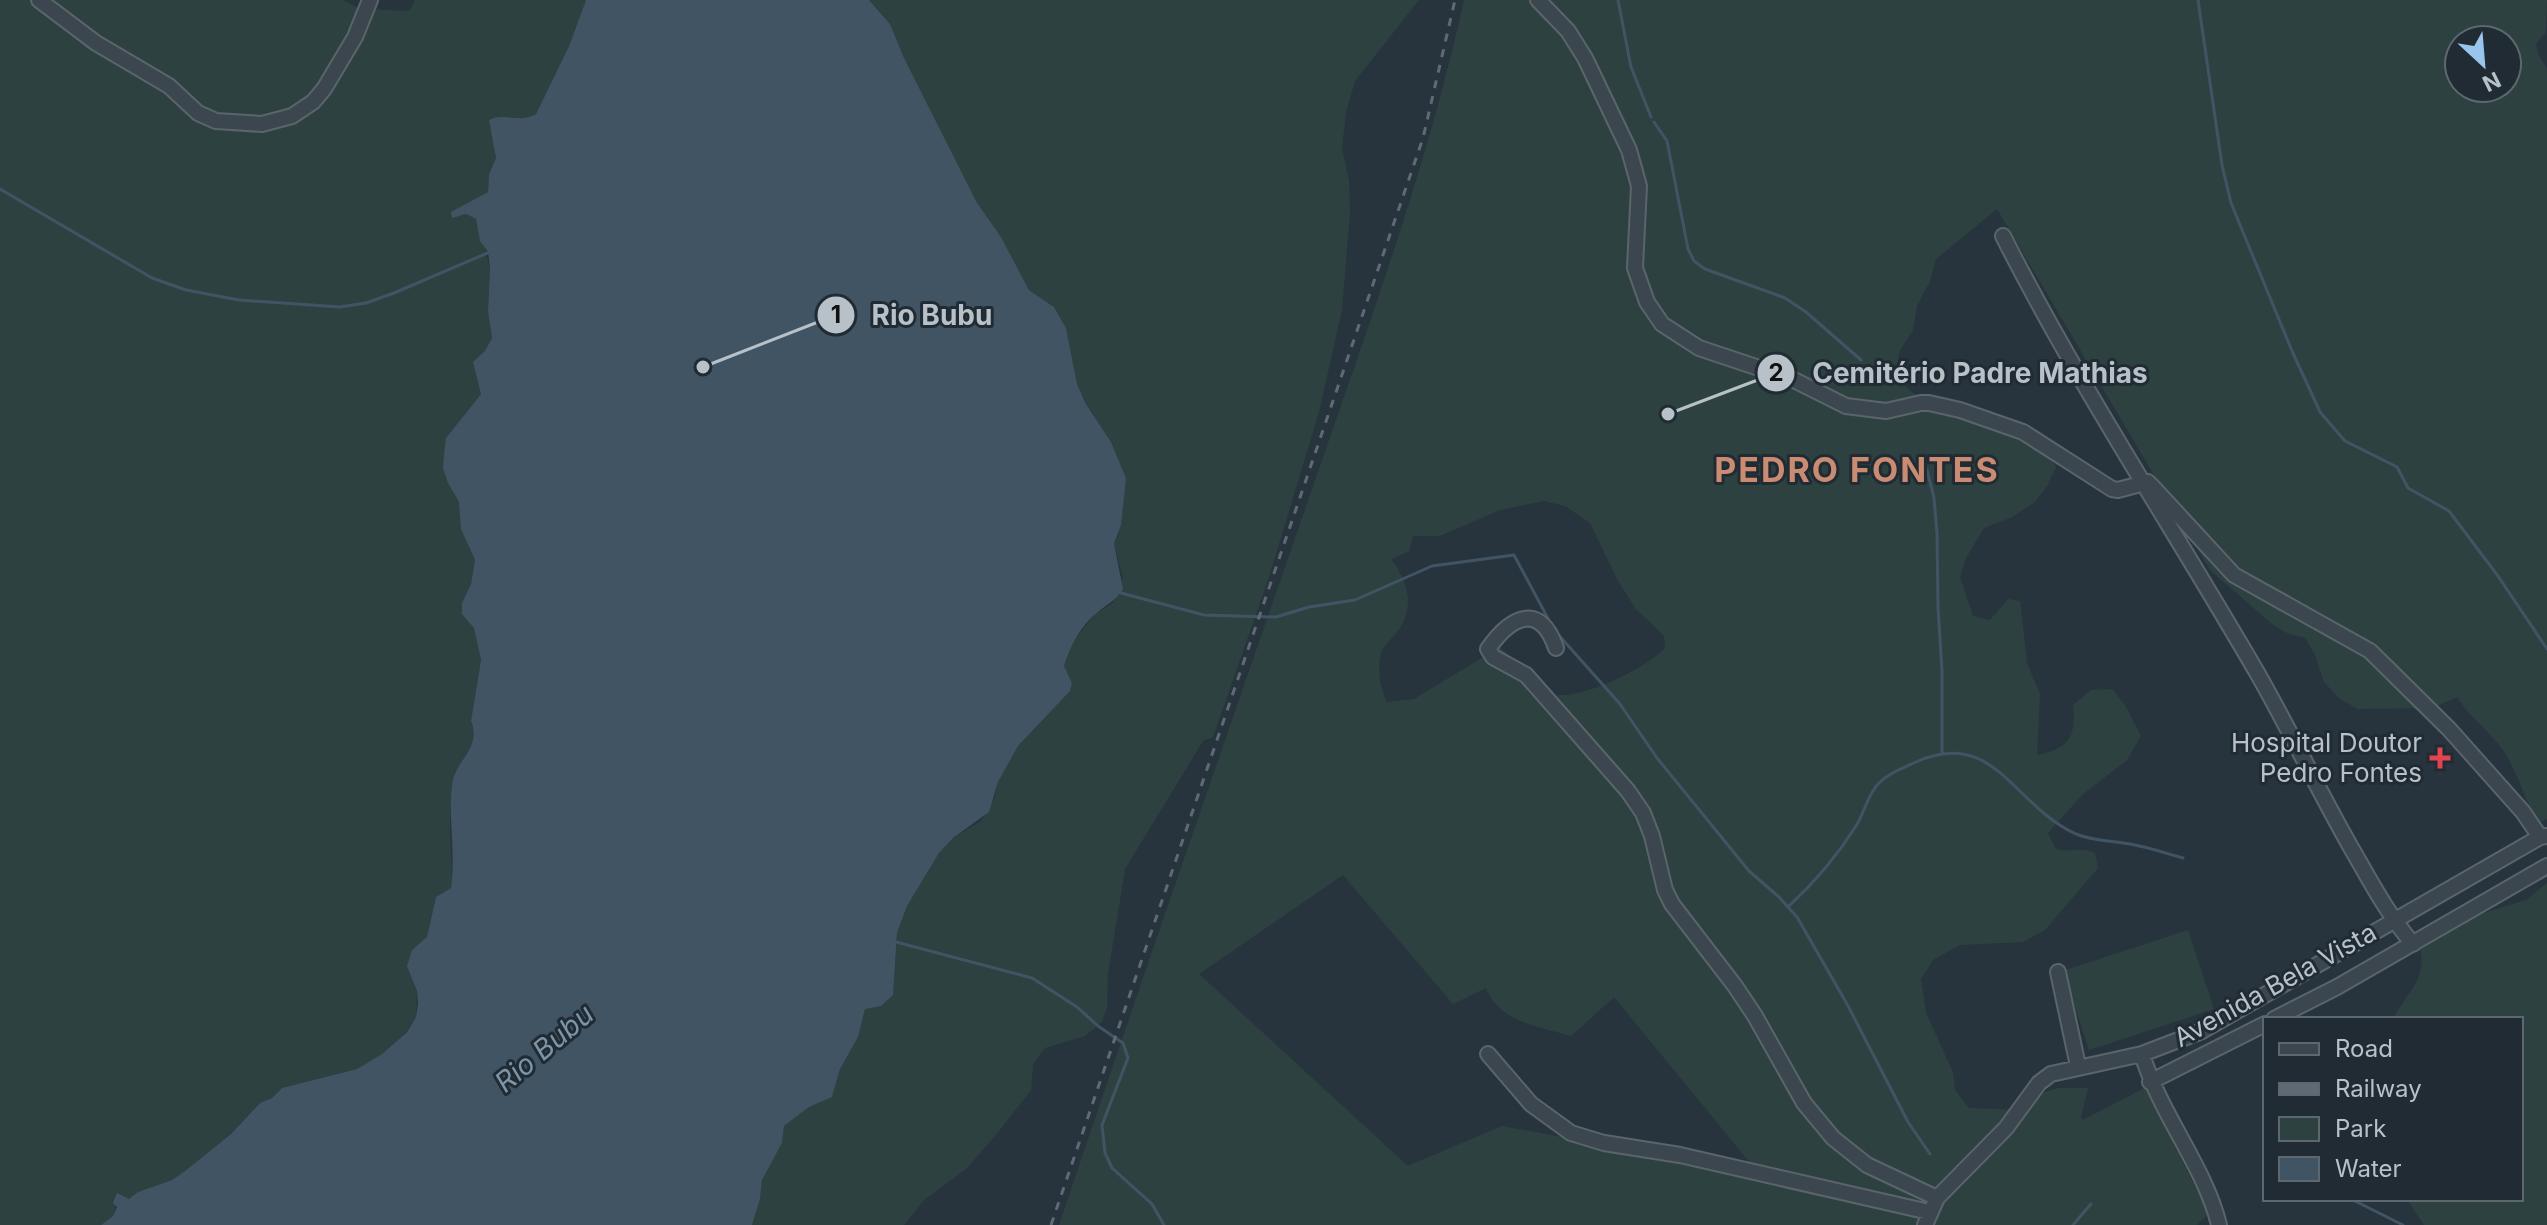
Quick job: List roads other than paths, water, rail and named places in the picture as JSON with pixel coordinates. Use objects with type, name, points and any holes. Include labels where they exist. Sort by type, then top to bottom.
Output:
[{"type":"street","points":[[39,0],[96,43],[162,82],[210,120],[262,124],[292,116],[313,102],[355,37],[370,0]]},
{"type":"street","points":[[1538,0],[1568,31],[1585,58],[1629,150],[1639,186],[1635,268],[1647,302],[1662,324],[1699,348],[1792,379],[1846,406],[1886,411],[1921,403],[1960,410],[2023,432],[2112,489],[2145,483]]},
{"type":"street","points":[[2003,236],[2036,302],[2133,469],[2145,483],[2234,575],[2370,651],[2449,729],[2544,837]]},
{"type":"street","points":[[2145,483],[2292,735],[2332,815],[2393,920],[2413,944]]},
{"type":"street","points":[[1556,648],[1547,627],[1532,618],[1523,619],[1507,628],[1488,649],[1493,657],[1526,675],[1628,791],[1643,813],[1652,836],[1665,890],[1672,904],[1755,1016],[1804,1103],[1833,1138],[1857,1159],[1937,1198]]},
{"type":"street","name":"Avenida Bela Vista","points":[[1927,1218],[1937,1198],[2006,1128],[2045,1078],[2059,1070],[2142,1054],[2184,1040],[2544,837]]},
{"type":"street","name":"Avenida Bela Vista","points":[[2278,1017],[2413,944],[2547,866]]},
{"type":"street","points":[[2058,972],[2078,1066]]},
{"type":"street","name":"Avenida Bela Vista","points":[[2150,1082],[2263,1025]]},
{"type":"street","points":[[1488,1054],[1531,1104],[1571,1133],[1604,1143],[1680,1155],[1927,1218]]},
{"type":"street","points":[[2142,1054],[2150,1082],[2210,1199],[2219,1225]]},
{"type":"water","points":[[586,0],[869,0],[890,24],[977,203],[1001,237],[1029,290],[1054,307],[1066,328],[1077,384],[1111,442],[1126,478],[1121,525],[1114,544],[1123,589],[1077,636],[1064,666],[1072,683],[1070,691],[1018,746],[998,782],[989,812],[953,838],[939,853],[907,906],[897,933],[893,995],[881,1006],[865,1009],[858,1037],[840,1069],[832,1097],[809,1107],[784,1126],[782,1143],[762,1180],[752,1225],[101,1225],[113,1216],[117,1193],[129,1199],[138,1192],[172,1180],[231,1134],[260,1103],[272,1098],[282,1088],[357,1069],[382,1054],[407,1032],[416,1017],[417,991],[407,966],[412,950],[427,937],[436,897],[451,888],[452,785],[473,739],[471,721],[481,660],[474,628],[462,614],[462,603],[471,584],[475,560],[461,529],[459,502],[443,468],[446,438],[481,394],[473,362],[485,351],[492,338],[488,311],[490,267],[476,219],[466,214],[452,218],[451,212],[488,192],[489,174],[496,158],[489,120],[524,118],[536,114],[569,46]]},
{"type":"waterway","points":[[1618,0],[1631,67],[1651,117]]},
{"type":"waterway","points":[[2198,0],[2222,165],[2231,203],[2320,412],[2345,441],[2397,467],[2408,488],[2449,511],[2547,649]]},
{"type":"waterway","points":[[1654,122],[1667,141],[1688,249],[1694,261],[1705,269],[1785,298],[1806,312],[1861,360]]},
{"type":"waterway","points":[[0,189],[152,278],[186,290],[239,300],[340,307],[366,303],[490,252]]},
{"type":"waterway","points":[[1927,470],[1934,498],[1937,533],[1942,752]]},
{"type":"waterway","points":[[1121,593],[1204,615],[1276,617],[1309,607],[1355,600],[1432,566],[1514,555],[1551,624]]},
{"type":"waterway","points":[[1555,631],[1620,704],[1657,758],[1749,871],[1797,917],[1847,1004],[1908,1122],[1930,1154]]},
{"type":"waterway","points":[[1789,906],[1841,848],[1879,783],[1916,762],[1943,754],[1965,755],[1985,762],[2054,821],[2076,834],[2137,845],[2183,858]]},
{"type":"waterway","points":[[896,942],[1032,978],[1077,1007],[1123,1043],[1128,1058],[1102,1125],[1105,1153],[1112,1168],[1152,1204],[1164,1225]]},
{"type":"waterway","points":[[2355,1201],[2403,1225]]},
{"type":"waterway","points":[[2073,1225],[2091,1204]]},
{"type":"railway","points":[[1051,1225],[1423,138],[1455,0]]},
{"type":"place","name":"Rio Bubu","points":[[703,367]]},
{"type":"place","name":"Cemitério Padre Mathias","points":[[1668,414]]},
{"type":"place","name":"Hospital Doutor Pedro Fontes","points":[[2440,758]]},
{"type":"district","name":"PEDRO FONTES","points":[[1857,470]]}]
